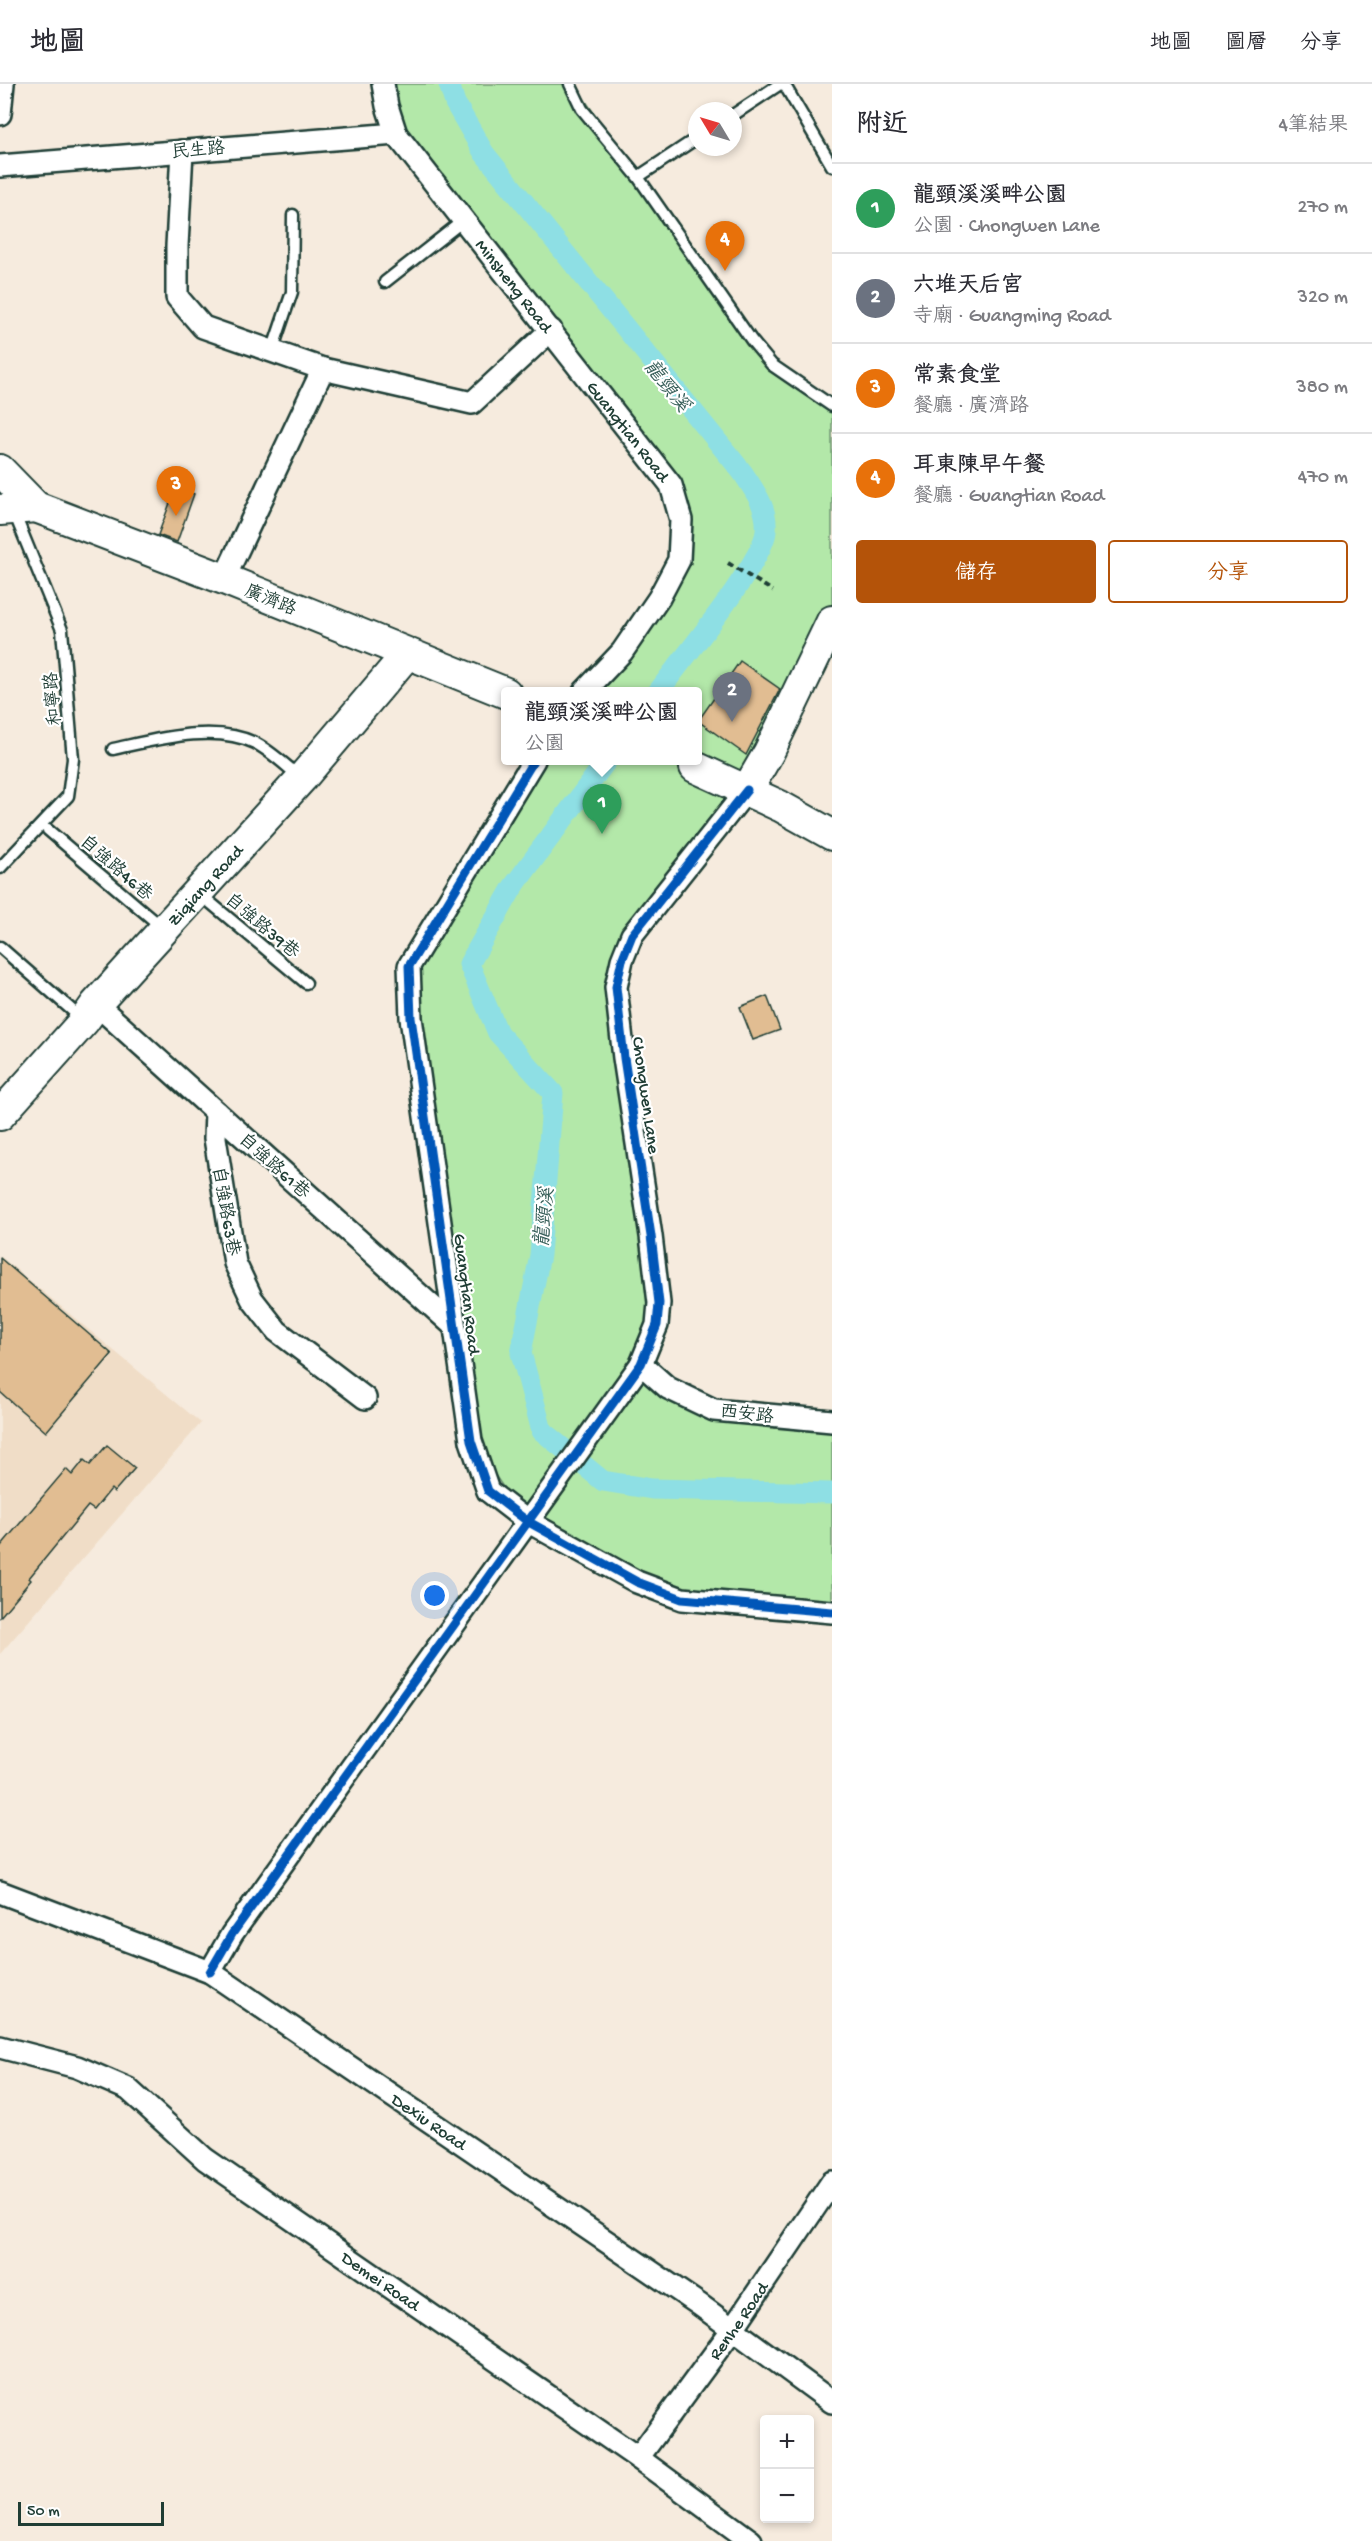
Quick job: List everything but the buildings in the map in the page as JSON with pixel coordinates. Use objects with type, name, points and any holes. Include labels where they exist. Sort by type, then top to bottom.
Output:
[{"type":"main road","points":[[0,470],[16,508]]},
{"type":"main road","name":"廣濟路","points":[[16,508],[224,579],[501,691]]},
{"type":"main road","points":[[747,790],[766,758],[832,621]]},
{"type":"main road","name":"Ziqiang Road","points":[[0,1115],[164,929],[302,778],[407,654]]},
{"type":"main road","points":[[695,766],[792,812],[832,835]]},
{"type":"street","points":[[0,114],[3,84]]},
{"type":"street","name":"Minsheng Road","points":[[182,150],[177,297],[203,327],[323,369],[472,403],[551,330],[396,134],[383,84]]},
{"type":"street","name":"民生路","points":[[0,166],[396,134]]},
{"type":"street","name":"Guangtian Road","points":[[551,330],[671,485],[681,520],[679,560],[659,598],[622,652],[589,687]]},
{"type":"street","points":[[224,579],[323,369]]},
{"type":"street","name":"Guangtian Road","points":[[531,765],[410,966],[411,1018],[454,1326],[471,1440],[488,1491],[527,1521],[637,1582],[682,1599],[832,1612]]},
{"type":"street","name":"Chongwen Lane","points":[[210,1972],[232,1934],[641,1364],[657,1325],[659,1303],[616,987],[622,960],[632,935],[747,790]]},
{"type":"street","name":"自強路61巷","points":[[90,1012],[216,1112],[454,1326]]},
{"type":"street","name":"自強路63巷","points":[[216,1112],[215,1137],[236,1263],[252,1299],[277,1331],[365,1398]]},
{"type":"street","name":"西安路","points":[[641,1364],[668,1388],[714,1410],[832,1421]]},
{"type":"street","name":"Dexiu Road","points":[[0,1892],[210,1972],[690,2299],[832,2402]]},
{"type":"street","name":"Demei Road","points":[[0,2047],[76,2067],[128,2089],[205,2159],[638,2458],[751,2541]]},
{"type":"street","name":"Renhe Road","points":[[638,2458],[732,2330],[832,2182]]},
{"type":"lane","points":[[570,84],[582,108],[638,177],[752,341],[772,365],[832,406]]},
{"type":"lane","points":[[742,109],[782,84],[832,166]]},
{"type":"lane","points":[[638,177],[688,144]]},
{"type":"lane","points":[[272,351],[292,292],[293,215]]},
{"type":"lane","points":[[385,282],[464,220]]},
{"type":"lane","name":"和寧路","points":[[0,868],[68,796],[74,759],[62,630],[16,508]]},
{"type":"lane","points":[[113,749],[169,737],[225,734],[255,743],[302,778]]},
{"type":"lane","name":"自強路46巷","points":[[48,830],[164,929]]},
{"type":"lane","name":"自強路39巷","points":[[198,892],[306,983]]},
{"type":"lane","points":[[0,947],[90,1012]]},
{"type":"path","points":[[728,563],[772,591]]},
{"type":"shaded area","points":[[0,1256],[201,1423],[0,1654]]},
{"type":"green space","points":[[383,84],[574,84],[752,341],[772,365],[832,406],[832,622],[754,790],[632,935],[616,988],[659,1303],[641,1364],[714,1410],[832,1421],[832,1612],[682,1599],[527,1521],[471,1441],[409,966],[532,765],[702,765],[702,687],[587,687],[679,560],[671,485],[396,134]]},
{"type":"waterway","name":"龍頸溪","points":[[449,84],[455,103],[484,153],[743,473],[763,508],[766,531],[762,545],[751,565],[720,612],[662,687]]},
{"type":"waterway","name":"龍頸溪","points":[[603,765],[513,887],[469,964],[498,1033],[553,1093],[540,1255],[521,1353],[542,1431],[603,1481],[652,1489],[832,1493]]},
{"type":"cycle path","points":[[531,765],[409,966],[411,1018],[471,1441],[488,1491],[527,1521],[637,1582],[682,1599],[832,1612]]},
{"type":"cycle path","points":[[210,1972],[232,1934],[641,1364],[657,1325],[659,1303],[616,987],[622,960],[632,935],[747,790]]},
{"type":"place","name":"耳東陳早午餐","points":[[725,271]]},
{"type":"place","name":"常素食堂","points":[[176,516]]},
{"type":"place","name":"六堆天后宮","points":[[732,722]]},
{"type":"place","name":"龍頸溪溪畔公園","points":[[602,834]]}]
